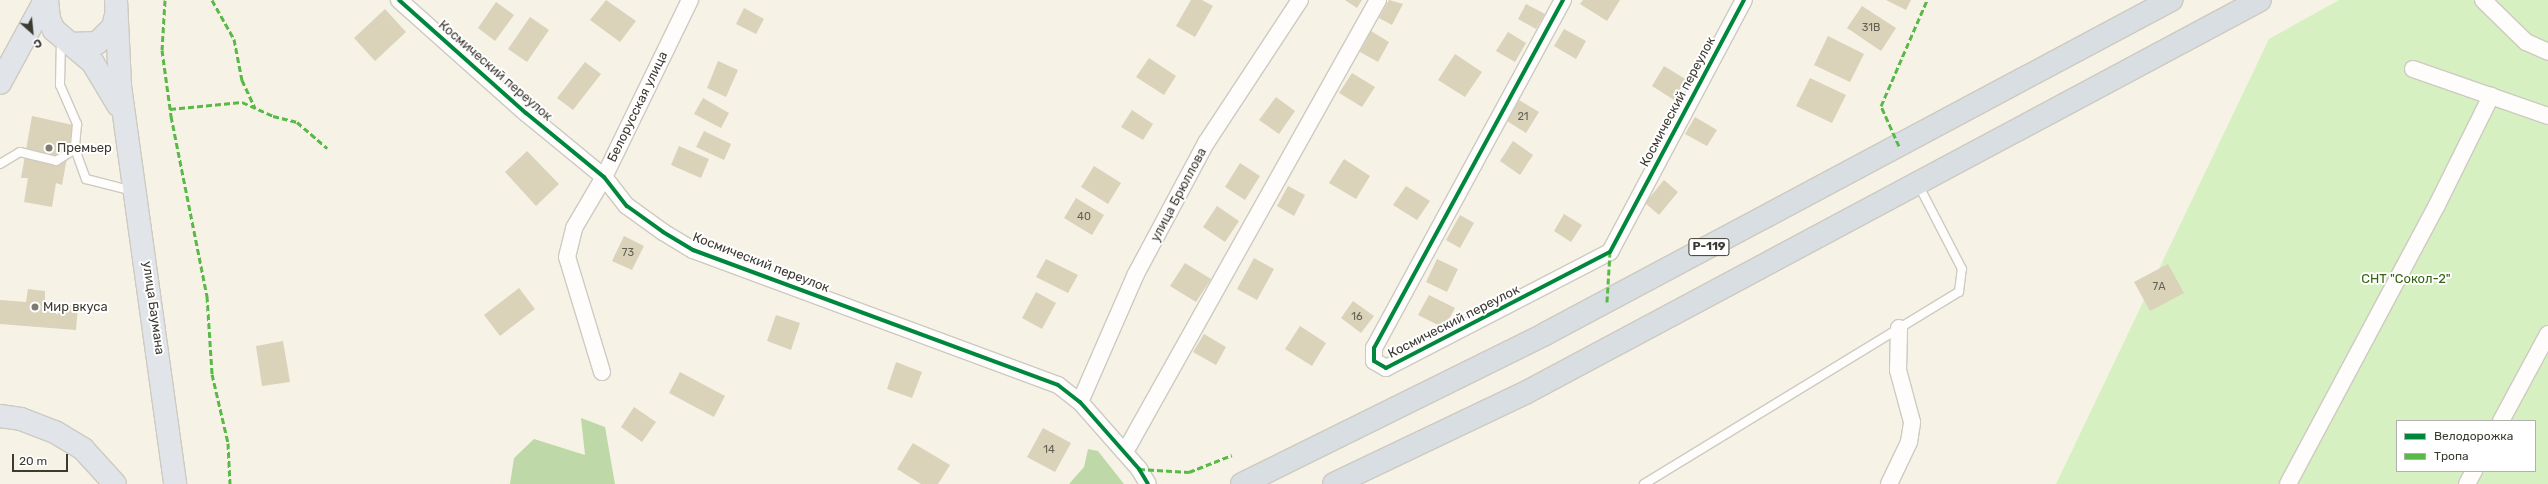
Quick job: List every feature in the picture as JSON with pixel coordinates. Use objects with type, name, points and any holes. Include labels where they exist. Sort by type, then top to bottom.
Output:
[{"type":"highway","name":"Р-119","points":[[1242,484],[1566,323],[2172,0]]},
{"type":"highway","points":[[1334,484],[1525,393],[2260,0]]},
{"type":"main road","name":"улица Баумана","points":[[46,0],[49,19],[65,41],[102,73],[127,133]]},
{"type":"main road","points":[[0,83],[46,0]]},
{"type":"main road","name":"улица Баумана","points":[[116,4],[120,86],[136,192],[175,484]]},
{"type":"main road","points":[[65,41],[83,46],[97,42],[113,27],[116,4]]},
{"type":"main road","points":[[0,416],[21,419],[72,442],[83,449],[115,484]]},
{"type":"street","name":"Космический переулок","points":[[399,0],[526,113],[604,177],[627,206],[693,250],[1058,385],[1080,402],[1125,452],[1148,484]]},
{"type":"street","name":"Белорусская улица","points":[[602,372],[567,257],[574,228],[604,177],[690,0]]},
{"type":"street","name":"улица Брюллова","points":[[1080,402],[1136,274],[1206,143],[1300,0]]},
{"type":"street","points":[[1125,452],[1378,0]]},
{"type":"street","name":"Космический переулок","points":[[1563,0],[1374,348],[1374,361],[1386,368],[1610,252],[1744,0]]},
{"type":"street","points":[[2483,0],[2526,42],[2548,52]]},
{"type":"street","points":[[2413,69],[2548,116]]},
{"type":"street","points":[[2288,484],[2438,205],[2491,96]]},
{"type":"street","points":[[1889,484],[1909,442],[1912,422],[1898,370],[1899,328]]},
{"type":"street","points":[[2502,420],[2548,334]]},
{"type":"street","points":[[2467,484],[2473,472]]},
{"type":"lane","points":[[65,41],[60,85],[77,124],[75,148],[86,179],[136,192]]},
{"type":"lane","points":[[0,164],[20,152],[56,161],[75,148]]},
{"type":"lane","points":[[1644,484],[1959,292],[1962,269],[1918,183]]},
{"type":"green space","name":"СНТ \"Сокол-2\"","points":[[2339,0],[2548,0],[2548,484],[2056,484],[2269,39]]},
{"type":"green space","points":[[581,418],[605,427],[615,484],[510,484],[514,458],[534,439],[585,455]]},
{"type":"green space","points":[[1088,449],[1098,451],[1124,484],[1069,484],[1084,467]]},
{"type":"building","points":[[606,0],[636,21],[620,42],[590,20]]},
{"type":"building","points":[[1191,0],[1202,0],[1213,6],[1195,37],[1176,26]]},
{"type":"building","points":[[1345,0],[1362,0],[1357,8]]},
{"type":"building","points":[[1389,0],[1403,4],[1392,25],[1379,18]]},
{"type":"building","points":[[1583,0],[1620,0],[1607,21],[1580,4]]},
{"type":"building","points":[[1886,0],[1911,0],[1906,10]]},
{"type":"building","points":[[496,2],[514,15],[495,41],[478,28]]},
{"type":"building","points":[[1526,4],[1545,14],[1536,29],[1518,19]]},
{"type":"building","points":[[1862,6],[1896,28],[1881,51],[1847,28]]},
{"type":"building","points":[[744,8],[764,19],[756,34],[736,24]]},
{"type":"building","points":[[385,9],[406,32],[375,61],[354,38]]},
{"type":"building","points":[[530,17],[549,30],[527,62],[508,49]]},
{"type":"building","points":[[1564,29],[1586,41],[1576,59],[1554,46]]},
{"type":"building","points":[[1371,31],[1389,42],[1378,62],[1360,52]]},
{"type":"building","points":[[1508,32],[1526,43],[1515,62],[1496,51]]},
{"type":"building","points":[[1828,36],[1864,54],[1850,82],[1814,65]]},
{"type":"building","points":[[1455,54],[1482,72],[1465,97],[1438,80]]},
{"type":"building","points":[[1149,58],[1176,76],[1164,95],[1136,77]]},
{"type":"building","points":[[718,61],[738,70],[726,97],[707,88]]},
{"type":"building","points":[[585,62],[601,74],[573,110],[557,98]]},
{"type":"building","points":[[1664,66],[1687,80],[1674,100],[1652,86]]},
{"type":"building","points":[[1352,73],[1375,87],[1362,107],[1339,93]]},
{"type":"building","points":[[1810,78],[1846,95],[1832,123],[1796,106]]},
{"type":"building","points":[[1276,97],[1295,111],[1279,134],[1259,120]]},
{"type":"building","points":[[703,98],[729,113],[721,128],[694,114]]},
{"type":"building","points":[[1519,100],[1539,112],[1526,133],[1507,121]]},
{"type":"building","points":[[1132,110],[1153,124],[1143,140],[1121,127]]},
{"type":"building","points":[[32,116],[73,125],[62,185],[56,183],[52,207],[24,202],[28,178],[21,178]]},
{"type":"building","points":[[1695,117],[1717,130],[1707,146],[1685,134]]},
{"type":"building","points":[[704,131],[731,144],[724,160],[696,147]]},
{"type":"building","points":[[1513,141],[1533,155],[1520,175],[1500,161]]},
{"type":"building","points":[[679,146],[709,159],[701,178],[671,165]]},
{"type":"building","points":[[527,151],[559,184],[536,206],[505,172]]},
{"type":"building","points":[[1344,159],[1370,176],[1356,199],[1329,183]]},
{"type":"building","points":[[1240,163],[1260,176],[1245,200],[1225,187]]},
{"type":"building","points":[[1094,166],[1121,183],[1108,204],[1081,187]]},
{"type":"building","points":[[1664,180],[1678,192],[1659,215],[1645,203]]},
{"type":"building","points":[[1288,186],[1305,195],[1294,216],[1277,206]]},
{"type":"building","points":[[1406,186],[1430,201],[1417,220],[1393,205]]},
{"type":"building","points":[[1076,198],[1104,215],[1092,235],[1064,218]]},
{"type":"building","points":[[1217,206],[1239,221],[1225,242],[1203,227]]},
{"type":"building","points":[[1564,214],[1582,225],[1571,242],[1554,231]]},
{"type":"building","points":[[1460,215],[1474,223],[1460,248],[1446,240]]},
{"type":"building","points":[[624,236],[644,246],[632,270],[612,261]]},
{"type":"building","points":[[1254,258],[1274,269],[1257,300],[1237,289]]},
{"type":"building","points":[[1046,259],[1078,275],[1068,293],[1036,277]]},
{"type":"building","points":[[1437,259],[1458,269],[1447,292],[1426,282]]},
{"type":"building","points":[[1185,263],[1211,279],[1196,302],[1170,286]]},
{"type":"building","points":[[2168,264],[2184,293],[2150,311],[2134,282]]},
{"type":"building","points":[[519,288],[535,309],[500,336],[484,315]]},
{"type":"building","points":[[28,289],[45,291],[45,304],[78,306],[76,330],[0,324],[0,300],[26,302]]},
{"type":"building","points":[[1036,292],[1056,303],[1042,329],[1022,318]]},
{"type":"building","points":[[1429,295],[1455,308],[1444,328],[1418,315]]},
{"type":"building","points":[[1353,301],[1374,316],[1361,333],[1341,318]]},
{"type":"building","points":[[776,315],[800,323],[791,350],[767,341]]},
{"type":"building","points":[[1300,326],[1326,343],[1312,366],[1285,349]]},
{"type":"building","points":[[1204,334],[1226,347],[1216,365],[1193,352]]},
{"type":"building","points":[[283,341],[290,382],[262,386],[256,346]]},
{"type":"building","points":[[896,362],[922,372],[912,398],[887,389]]},
{"type":"building","points":[[680,372],[725,396],[714,417],[669,393]]},
{"type":"building","points":[[634,407],[656,422],[642,442],[621,427]]},
{"type":"building","points":[[1043,428],[1071,443],[1055,472],[1027,457]]},
{"type":"building","points":[[913,443],[950,465],[938,484],[921,484],[897,469]]},
{"type":"marked path","points":[[165,0],[162,50],[171,116],[207,296],[212,374],[228,443],[230,484]]},
{"type":"marked path","points":[[212,0],[234,39],[242,80],[255,108]]},
{"type":"marked path","points":[[1899,146],[1881,106],[1927,0]]},
{"type":"marked path","points":[[170,109],[242,102],[273,116],[297,122],[327,148]]},
{"type":"marked path","points":[[1607,302],[1610,252]]},
{"type":"marked path","points":[[1139,469],[1189,472],[1232,455]]},
{"type":"cycle path","points":[[399,0],[526,113],[604,177],[627,206],[663,232],[693,250],[1058,385],[1080,402],[1139,469],[1148,484]]},
{"type":"cycle path","points":[[1563,0],[1374,348],[1374,361],[1386,368],[1610,252],[1744,0]]},
{"type":"place","name":"Премьер","points":[[49,148]]},
{"type":"place","name":"Мир вкуса","points":[[35,307]]}]
